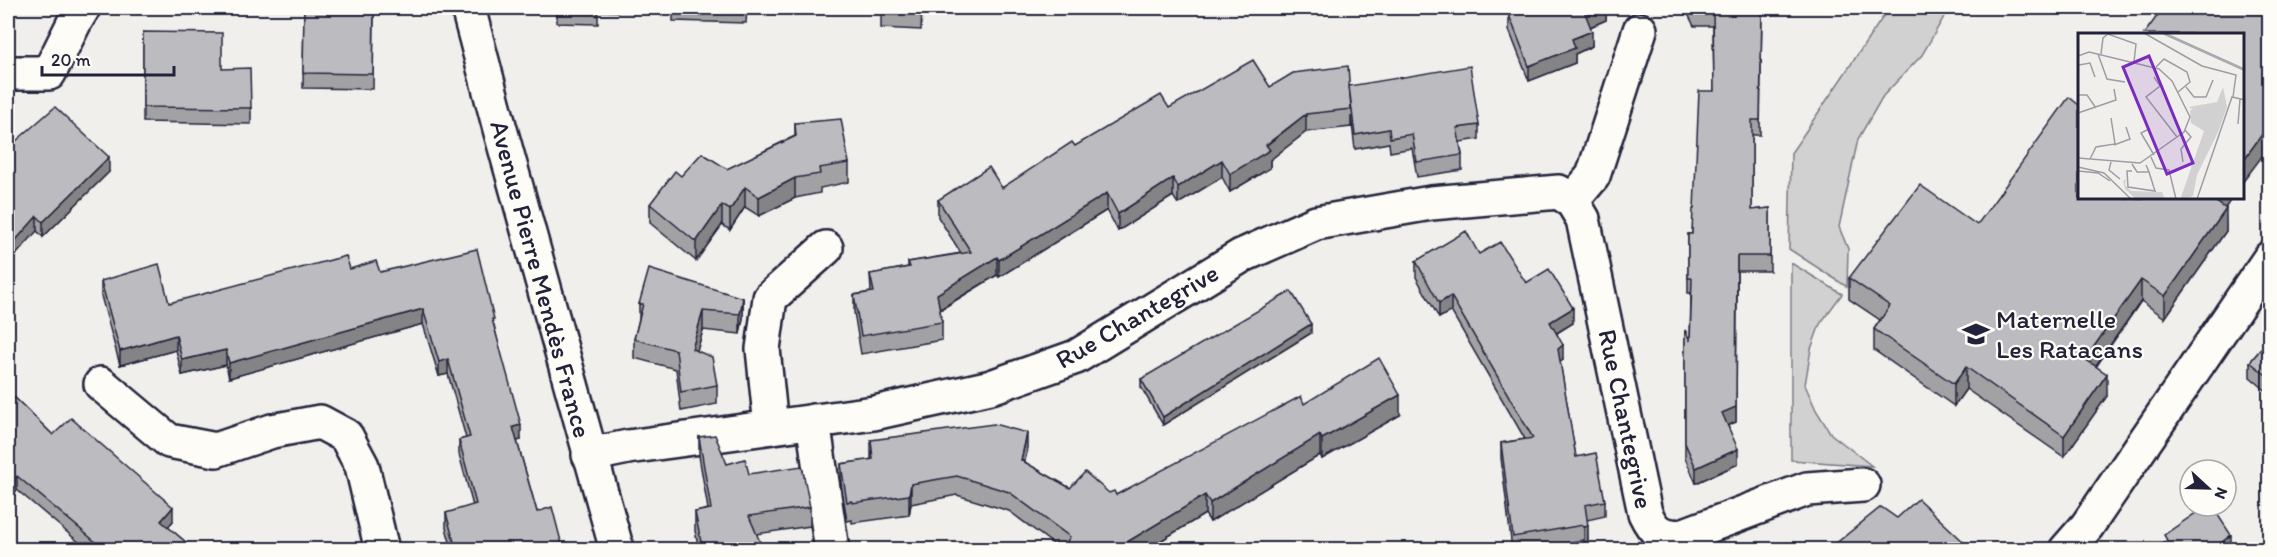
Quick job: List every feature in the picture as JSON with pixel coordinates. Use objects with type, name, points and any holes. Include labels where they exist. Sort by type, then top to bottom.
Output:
[{"type":"street","points":[[8,73],[48,73],[83,8]]},
{"type":"street","name":"Avenue Pierre Mendès France","points":[[468,8],[589,455],[617,549]]},
{"type":"street","points":[[1572,201],[1593,177],[1640,30]]},
{"type":"street","name":"Rue Chantegrive","points":[[589,455],[874,412],[991,387],[1076,357],[1241,256],[1316,223],[1431,202],[1559,192],[1572,201],[1584,219],[1642,502],[1651,526],[1663,536],[1679,537],[1807,489],[1863,485]]},
{"type":"street","points":[[771,427],[763,349],[770,298],[826,248]]},
{"type":"street","points":[[2066,549],[2087,526],[2270,258]]},
{"type":"street","points":[[101,384],[169,441],[216,450],[272,431],[320,422],[346,436],[362,466],[382,549]]},
{"type":"street","points":[[813,421],[832,549]]},
{"type":"shaded area","points":[[1889,8],[1949,8],[1922,55],[1883,96],[1858,139],[1839,227],[1848,249],[1847,287],[1789,249],[1791,153]]},
{"type":"shaded area","points":[[1791,263],[1842,294],[1820,324],[1811,349],[1805,385],[1816,410],[1831,434],[1872,466],[1791,460]]},
{"type":"building","points":[[304,8],[374,8],[373,74],[303,73]]},
{"type":"building","points":[[881,8],[921,8],[921,12],[881,10]]},
{"type":"building","points":[[1526,8],[1600,8],[1585,13],[1592,31],[1572,39],[1575,48],[1529,66],[1509,15]]},
{"type":"building","points":[[1692,8],[1762,8],[1760,120],[1752,120],[1752,210],[1770,208],[1770,256],[1737,256],[1736,407],[1722,413],[1738,449],[1696,468],[1685,443],[1685,330],[1690,341],[1692,278],[1688,278],[1688,234],[1692,234],[1694,209],[1699,91],[1714,91],[1713,11],[1694,11]]},
{"type":"building","points":[[2163,8],[2270,8],[2270,138],[2263,133],[2244,159],[2244,33],[2145,33]]},
{"type":"building","points":[[143,32],[222,33],[222,69],[250,68],[251,108],[143,107]]},
{"type":"building","points":[[1253,60],[1270,87],[1293,73],[1348,66],[1351,109],[1306,114],[1266,145],[1270,150],[1230,174],[1222,160],[1178,187],[1173,178],[1118,214],[1107,193],[999,260],[997,257],[937,294],[942,322],[861,336],[854,295],[874,292],[870,274],[910,267],[908,262],[971,252],[938,200],[989,167],[1002,188],[1072,142],[1075,146],[1161,95],[1169,108]]},
{"type":"building","points":[[1470,66],[1479,125],[1457,128],[1462,155],[1417,162],[1412,134],[1390,138],[1389,129],[1355,135],[1349,86]]},
{"type":"building","points":[[2069,97],[2078,104],[2078,200],[2216,200],[2226,209],[2165,296],[2141,280],[2085,359],[2107,374],[2064,436],[1966,367],[1954,384],[1874,329],[1890,306],[1849,278],[1920,185],[1977,225]]},
{"type":"building","points":[[55,107],[109,157],[43,222],[37,216],[8,249],[8,148]]},
{"type":"building","points":[[841,119],[849,163],[819,168],[820,174],[795,178],[759,197],[745,187],[730,210],[722,205],[696,242],[650,204],[675,171],[681,176],[702,153],[727,169],[796,136],[795,123]]},
{"type":"building","points":[[1466,231],[1479,254],[1500,242],[1526,283],[1549,269],[1573,308],[1550,322],[1563,345],[1558,349],[1576,457],[1596,453],[1605,501],[1585,505],[1588,526],[1513,537],[1501,443],[1533,438],[1451,296],[1439,303],[1416,261]]},
{"type":"building","points":[[477,249],[494,319],[492,319],[521,425],[513,427],[537,512],[552,507],[563,549],[456,549],[446,513],[476,504],[459,440],[470,437],[448,359],[439,362],[423,309],[229,363],[226,350],[182,360],[176,335],[120,351],[101,281],[159,264],[169,303],[346,256],[350,269],[376,261],[380,272]]},
{"type":"building","points":[[649,269],[743,298],[740,314],[703,311],[692,349],[712,357],[717,385],[681,392],[676,350],[634,339],[643,304],[639,304]]},
{"type":"building","points":[[1291,291],[1311,324],[1163,417],[1141,379]]},
{"type":"building","points":[[2270,338],[2270,378],[2250,362]]},
{"type":"building","points":[[1379,358],[1400,395],[1322,439],[1320,435],[1210,503],[1205,495],[1122,545],[1125,549],[1069,549],[1064,546],[1070,537],[1009,492],[957,476],[911,484],[909,495],[847,502],[841,464],[873,459],[871,440],[994,424],[1027,433],[1021,460],[1070,488],[1085,472],[1109,493],[1114,491],[1116,495],[1301,396],[1304,404]]},
{"type":"building","points":[[8,391],[53,435],[71,418],[173,507],[161,521],[194,549],[104,549],[17,476],[8,486]]},
{"type":"building","points":[[715,435],[727,464],[745,459],[749,474],[802,466],[810,507],[749,516],[763,549],[705,549],[704,546],[702,547],[695,512],[711,509],[699,437]]},
{"type":"building","points":[[1918,499],[1967,545],[1963,549],[1829,549],[1881,507],[1897,518]]},
{"type":"building","points":[[2189,518],[2220,518],[2231,535],[2213,549],[2155,549],[2167,540],[2164,535]]},
{"type":"place","name":"Maternelle Les Ratacans","points":[[1976,334]]}]
